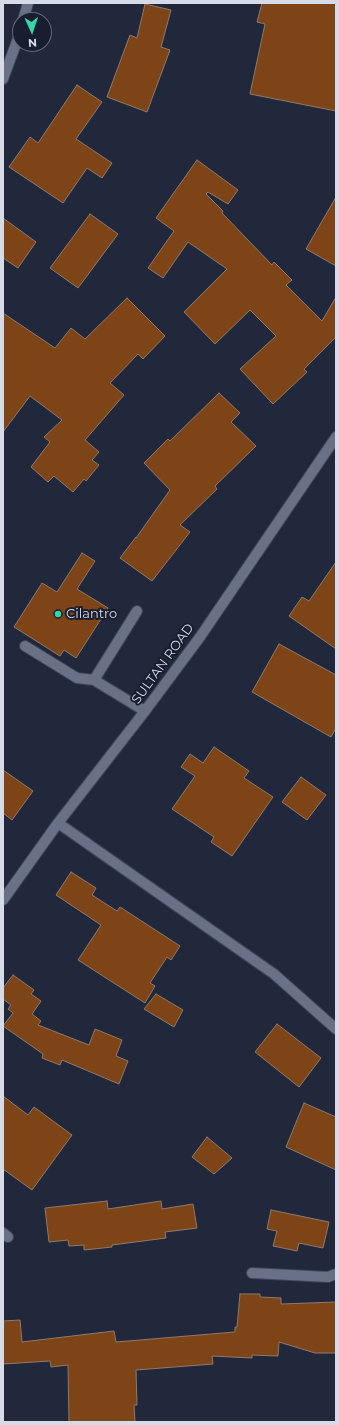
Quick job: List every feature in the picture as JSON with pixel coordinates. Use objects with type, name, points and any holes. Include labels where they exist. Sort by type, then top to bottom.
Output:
[{"type":"street","points":[[3,79],[13,52]]},
{"type":"street","name":"SULTAN ROAD","points":[[3,900],[58,823],[200,637],[336,437]]},
{"type":"street","points":[[94,680],[137,611]]},
{"type":"street","points":[[25,646],[77,678],[94,680],[145,711]]},
{"type":"street","points":[[58,823],[274,974],[336,1029]]},
{"type":"street","points":[[252,1273],[328,1277],[336,1274]]},
{"type":"building","points":[[262,3],[336,3],[336,111],[250,94],[265,24],[257,22]]},
{"type":"building","points":[[145,4],[171,10],[161,47],[170,50],[147,112],[107,97],[130,35],[137,38]]},
{"type":"building","points":[[77,85],[102,102],[76,139],[112,163],[102,178],[87,168],[63,203],[9,167],[30,137],[38,143]]},
{"type":"building","points":[[197,160],[238,190],[228,204],[208,192],[206,194],[223,211],[222,213],[272,265],[274,262],[292,280],[286,285],[322,321],[336,297],[336,337],[304,369],[307,372],[273,404],[240,369],[276,336],[250,310],[215,344],[184,312],[227,269],[188,242],[163,278],[148,268],[174,231],[156,218]]},
{"type":"building","points":[[336,197],[336,266],[306,249]]},
{"type":"building","points":[[90,214],[118,234],[78,288],[50,268]]},
{"type":"building","points":[[3,218],[36,242],[18,268],[3,258]]},
{"type":"building","points":[[127,298],[165,336],[143,359],[138,354],[110,383],[124,395],[85,440],[99,452],[92,460],[99,465],[86,481],[84,479],[73,492],[54,476],[48,482],[31,467],[50,442],[44,437],[62,420],[30,396],[3,432],[3,313],[55,348],[71,328],[85,339]]},
{"type":"building","points":[[219,393],[240,413],[231,422],[256,446],[215,486],[217,489],[180,525],[190,532],[152,581],[120,558],[170,490],[144,463],[168,439],[170,441]]},
{"type":"building","points":[[82,553],[95,561],[77,589],[108,608],[76,658],[64,650],[60,656],[14,627],[42,583],[57,592]]},
{"type":"building","points":[[336,562],[336,649],[289,616],[302,597],[309,601]]},
{"type":"building","points":[[279,644],[336,675],[336,728],[331,737],[252,692]]},
{"type":"building","points":[[214,747],[249,771],[244,778],[273,797],[232,856],[211,842],[214,837],[172,809],[195,776],[181,767],[190,754],[203,763]]},
{"type":"building","points":[[3,770],[33,791],[12,820],[3,813]]},
{"type":"building","points":[[301,777],[326,795],[307,820],[282,802]]},
{"type":"building","points":[[71,872],[96,888],[92,895],[117,911],[120,907],[180,946],[171,960],[167,957],[150,983],[155,986],[145,1003],[78,960],[101,925],[56,895]]},
{"type":"building","points":[[13,975],[34,990],[31,994],[41,1001],[32,1014],[41,1021],[38,1025],[89,1045],[95,1029],[122,1040],[116,1056],[128,1061],[119,1084],[62,1060],[60,1065],[42,1058],[43,1054],[3,1026],[13,1013],[8,1009],[11,1005],[3,999],[3,988]]},
{"type":"building","points":[[156,994],[183,1010],[174,1027],[144,1009]]},
{"type":"building","points":[[277,1024],[321,1058],[299,1087],[255,1052]]},
{"type":"building","points":[[3,1096],[28,1115],[34,1107],[72,1135],[32,1190],[3,1169]]},
{"type":"building","points":[[304,1103],[336,1117],[336,1170],[286,1147]]},
{"type":"building","points":[[207,1137],[232,1158],[214,1174],[192,1157]]},
{"type":"building","points":[[107,1201],[108,1209],[161,1201],[162,1209],[193,1204],[197,1228],[165,1232],[166,1238],[84,1250],[84,1245],[69,1246],[68,1240],[49,1242],[45,1208]]},
{"type":"building","points":[[271,1210],[329,1222],[323,1248],[299,1243],[297,1251],[273,1246],[277,1231],[267,1229]]},
{"type":"building","points":[[240,1294],[260,1294],[260,1297],[281,1298],[281,1304],[336,1302],[336,1353],[315,1353],[279,1342],[278,1356],[252,1355],[252,1358],[212,1356],[213,1364],[136,1370],[137,1405],[134,1405],[135,1422],[69,1422],[68,1365],[51,1367],[50,1361],[3,1364],[3,1321],[20,1320],[22,1342],[114,1331],[116,1342],[235,1332],[235,1327],[237,1327]]},
{"type":"place","name":"Cilantro","points":[[58,614]]}]
